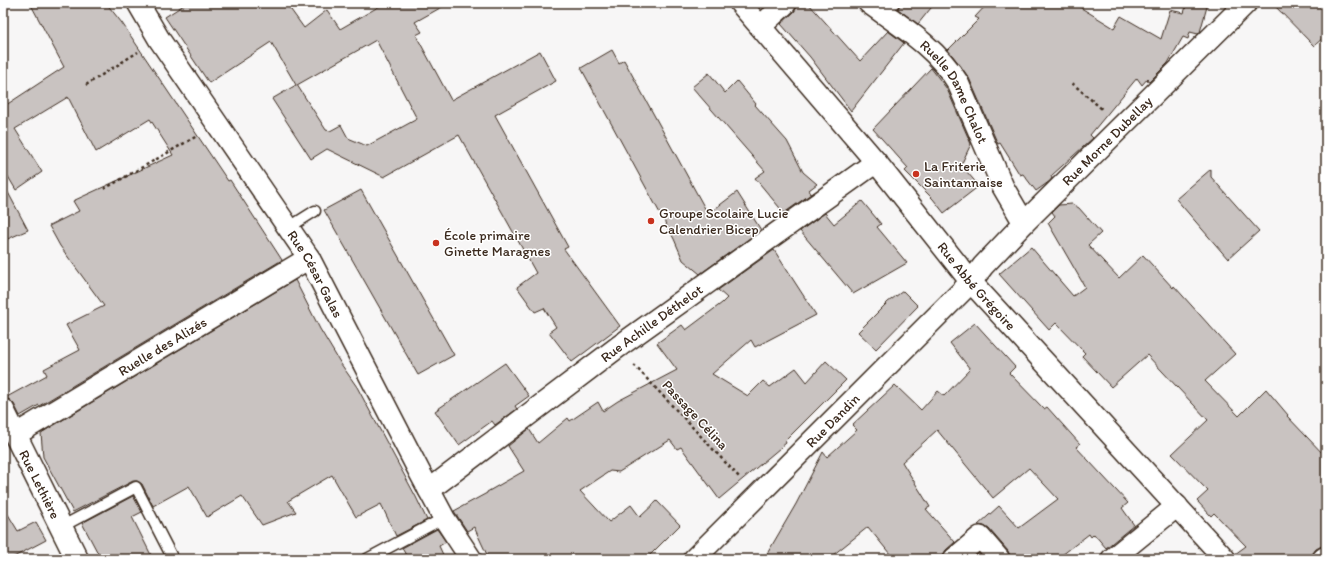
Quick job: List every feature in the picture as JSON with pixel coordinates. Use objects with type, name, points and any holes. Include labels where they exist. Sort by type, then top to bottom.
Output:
[{"type":"street","name":"Rue César Galas","points":[[138,3],[159,39],[309,258],[444,518],[471,559]]},
{"type":"street","name":"Rue Abbé Grégoire","points":[[740,3],[876,162],[971,282],[1225,559]]},
{"type":"street","points":[[760,26],[786,3]]},
{"type":"street","name":"Rue Morne Dubellay","points":[[971,282],[983,266],[1024,223],[1246,3]]},
{"type":"street","name":"Ruelle Dame Chalot","points":[[883,7],[950,69],[958,83],[1003,187],[1024,223]]},
{"type":"street","name":"Rue Achille Déthelot","points":[[430,490],[618,347],[876,162]]},
{"type":"street","name":"Ruelle des Alizés","points":[[15,435],[309,258]]},
{"type":"street","name":"Rue Dandin","points":[[694,559],[971,282]]},
{"type":"street","name":"Rue Lethière","points":[[3,411],[77,559]]},
{"type":"street","points":[[1112,559],[1177,506]]},
{"type":"street","points":[[954,559],[980,537],[999,559]]},
{"type":"lane","points":[[288,228],[315,211]]},
{"type":"lane","points":[[61,527],[136,486],[174,559]]},
{"type":"lane","points":[[366,559],[444,518]]},
{"type":"path","points":[[86,85],[159,39]]},
{"type":"path","points":[[1072,83],[1122,126]]},
{"type":"path","points":[[104,189],[198,136],[216,121]]},
{"type":"path","name":"Passage Célina","points":[[618,347],[757,496]]},
{"type":"building","points":[[30,3],[106,3],[122,23],[228,181],[230,180],[282,260],[20,416],[14,404],[5,398],[47,375],[44,369],[80,350],[66,325],[104,306],[60,246],[49,226],[79,211],[73,201],[173,155],[150,119],[96,152],[68,97],[15,129],[42,172],[16,190],[3,168],[3,107],[64,67]]},
{"type":"building","points":[[187,3],[286,3],[304,28],[327,10],[340,29],[385,3],[449,3],[415,22],[422,32],[416,35],[451,100],[540,51],[556,81],[495,115],[568,247],[564,249],[620,326],[572,362],[549,332],[556,327],[544,308],[535,312],[517,287],[536,273],[459,135],[384,177],[327,149],[311,159],[272,99],[296,85],[271,42],[209,83],[165,17]],"holes":[[[376,40],[417,119],[367,146],[348,138],[341,125],[330,131],[326,130],[297,85]]]},
{"type":"building","points":[[798,3],[808,3],[860,61],[888,31],[904,43],[851,111],[810,57],[781,24],[794,12]]},
{"type":"building","points":[[900,3],[935,3],[918,24],[898,9]]},
{"type":"building","points":[[988,3],[1073,3],[1114,28],[1121,16],[1161,39],[1170,10],[1184,13],[1187,3],[1208,3],[1200,32],[1198,34],[1190,32],[1188,39],[1183,37],[1168,63],[1149,82],[1147,81],[1148,78],[1142,85],[1137,78],[1090,135],[1093,138],[1051,176],[1052,178],[1050,181],[1036,191],[1023,174],[1020,175],[1000,143],[998,144],[969,78],[948,50],[979,19],[975,17]]},
{"type":"building","points":[[1272,3],[1326,3],[1326,35],[1314,46]]},
{"type":"building","points":[[612,50],[619,63],[624,60],[708,214],[737,192],[761,230],[700,274],[683,260],[674,239],[581,68]]},
{"type":"building","points":[[931,68],[947,89],[971,144],[961,165],[979,186],[944,213],[933,199],[905,171],[908,168],[873,129]]},
{"type":"building","points":[[709,73],[725,93],[737,81],[756,104],[755,105],[787,141],[803,172],[817,184],[809,190],[811,194],[784,213],[755,178],[765,171],[692,87]]},
{"type":"building","points":[[1211,169],[1211,177],[1259,231],[1228,259],[1176,199]]},
{"type":"building","points":[[3,183],[28,230],[3,241]]},
{"type":"building","points":[[361,190],[454,355],[418,375],[324,210]]},
{"type":"building","points":[[862,201],[881,224],[877,227],[907,263],[853,294],[800,231],[825,213],[834,224]]},
{"type":"building","points":[[1072,204],[1079,208],[1101,233],[1088,245],[1119,278],[1143,255],[1173,288],[1174,286],[1235,354],[1205,381],[1239,416],[1266,389],[1288,415],[1287,416],[1326,457],[1326,544],[1316,549],[1307,559],[1237,559],[1235,554],[1246,546],[1214,513],[1211,516],[1197,501],[1208,491],[1172,454],[1208,420],[1147,355],[1111,387],[1082,356],[1085,353],[1056,323],[1049,330],[999,274],[1031,247],[1073,296],[1085,287],[1048,223],[1055,216],[1052,212],[1059,205]]},
{"type":"building","points":[[774,250],[816,315],[755,347],[751,340],[712,374],[748,396],[763,381],[770,387],[796,368],[807,382],[826,361],[846,380],[785,441],[786,443],[719,499],[681,447],[677,449],[670,440],[619,472],[610,471],[580,491],[609,522],[631,505],[640,517],[657,501],[680,525],[646,559],[489,559],[474,527],[467,531],[454,511],[524,471],[508,446],[529,429],[538,443],[568,418],[570,421],[598,402],[603,411],[618,401],[677,370],[657,343],[682,325],[686,330],[722,303],[727,298],[718,290]]},
{"type":"building","points":[[295,280],[320,329],[357,387],[427,520],[396,536],[381,504],[356,517],[332,475],[288,501],[296,512],[262,525],[242,496],[207,517],[189,486],[153,506],[142,484],[137,481],[133,481],[73,512],[43,457],[41,433]]},
{"type":"building","points":[[903,291],[918,306],[876,349],[858,332],[888,302]]},
{"type":"building","points":[[975,323],[1015,367],[1009,373],[1044,409],[1047,407],[1080,444],[1076,447],[1128,503],[1122,508],[1134,525],[1106,548],[1094,534],[1091,537],[1089,534],[1057,559],[1011,559],[1008,551],[989,529],[978,525],[999,506],[1019,528],[1058,499],[1029,468],[993,498],[937,430],[902,462],[930,507],[926,509],[955,542],[946,550],[942,559],[894,559],[868,527],[828,559],[764,559],[796,504],[823,452],[827,457],[857,430],[852,425],[895,385],[921,410],[938,391],[944,396],[970,369],[950,343]]},
{"type":"building","points":[[505,363],[529,396],[515,406],[517,409],[495,425],[492,421],[459,445],[435,411]]},
{"type":"building","points":[[133,496],[142,512],[132,517],[153,559],[101,559],[82,523]]},
{"type":"building","points":[[3,506],[18,531],[36,522],[46,540],[10,559],[3,559]]},
{"type":"building","points":[[437,529],[446,542],[439,546],[445,559],[408,559],[402,548]]},
{"type":"place","name":"La Friterie Saintannaise","points":[[916,174]]},
{"type":"place","name":"Groupe Scolaire Lucie Calendrier Bicep","points":[[651,221]]},
{"type":"place","name":"École primaire Ginette Maragnes","points":[[436,243]]}]
